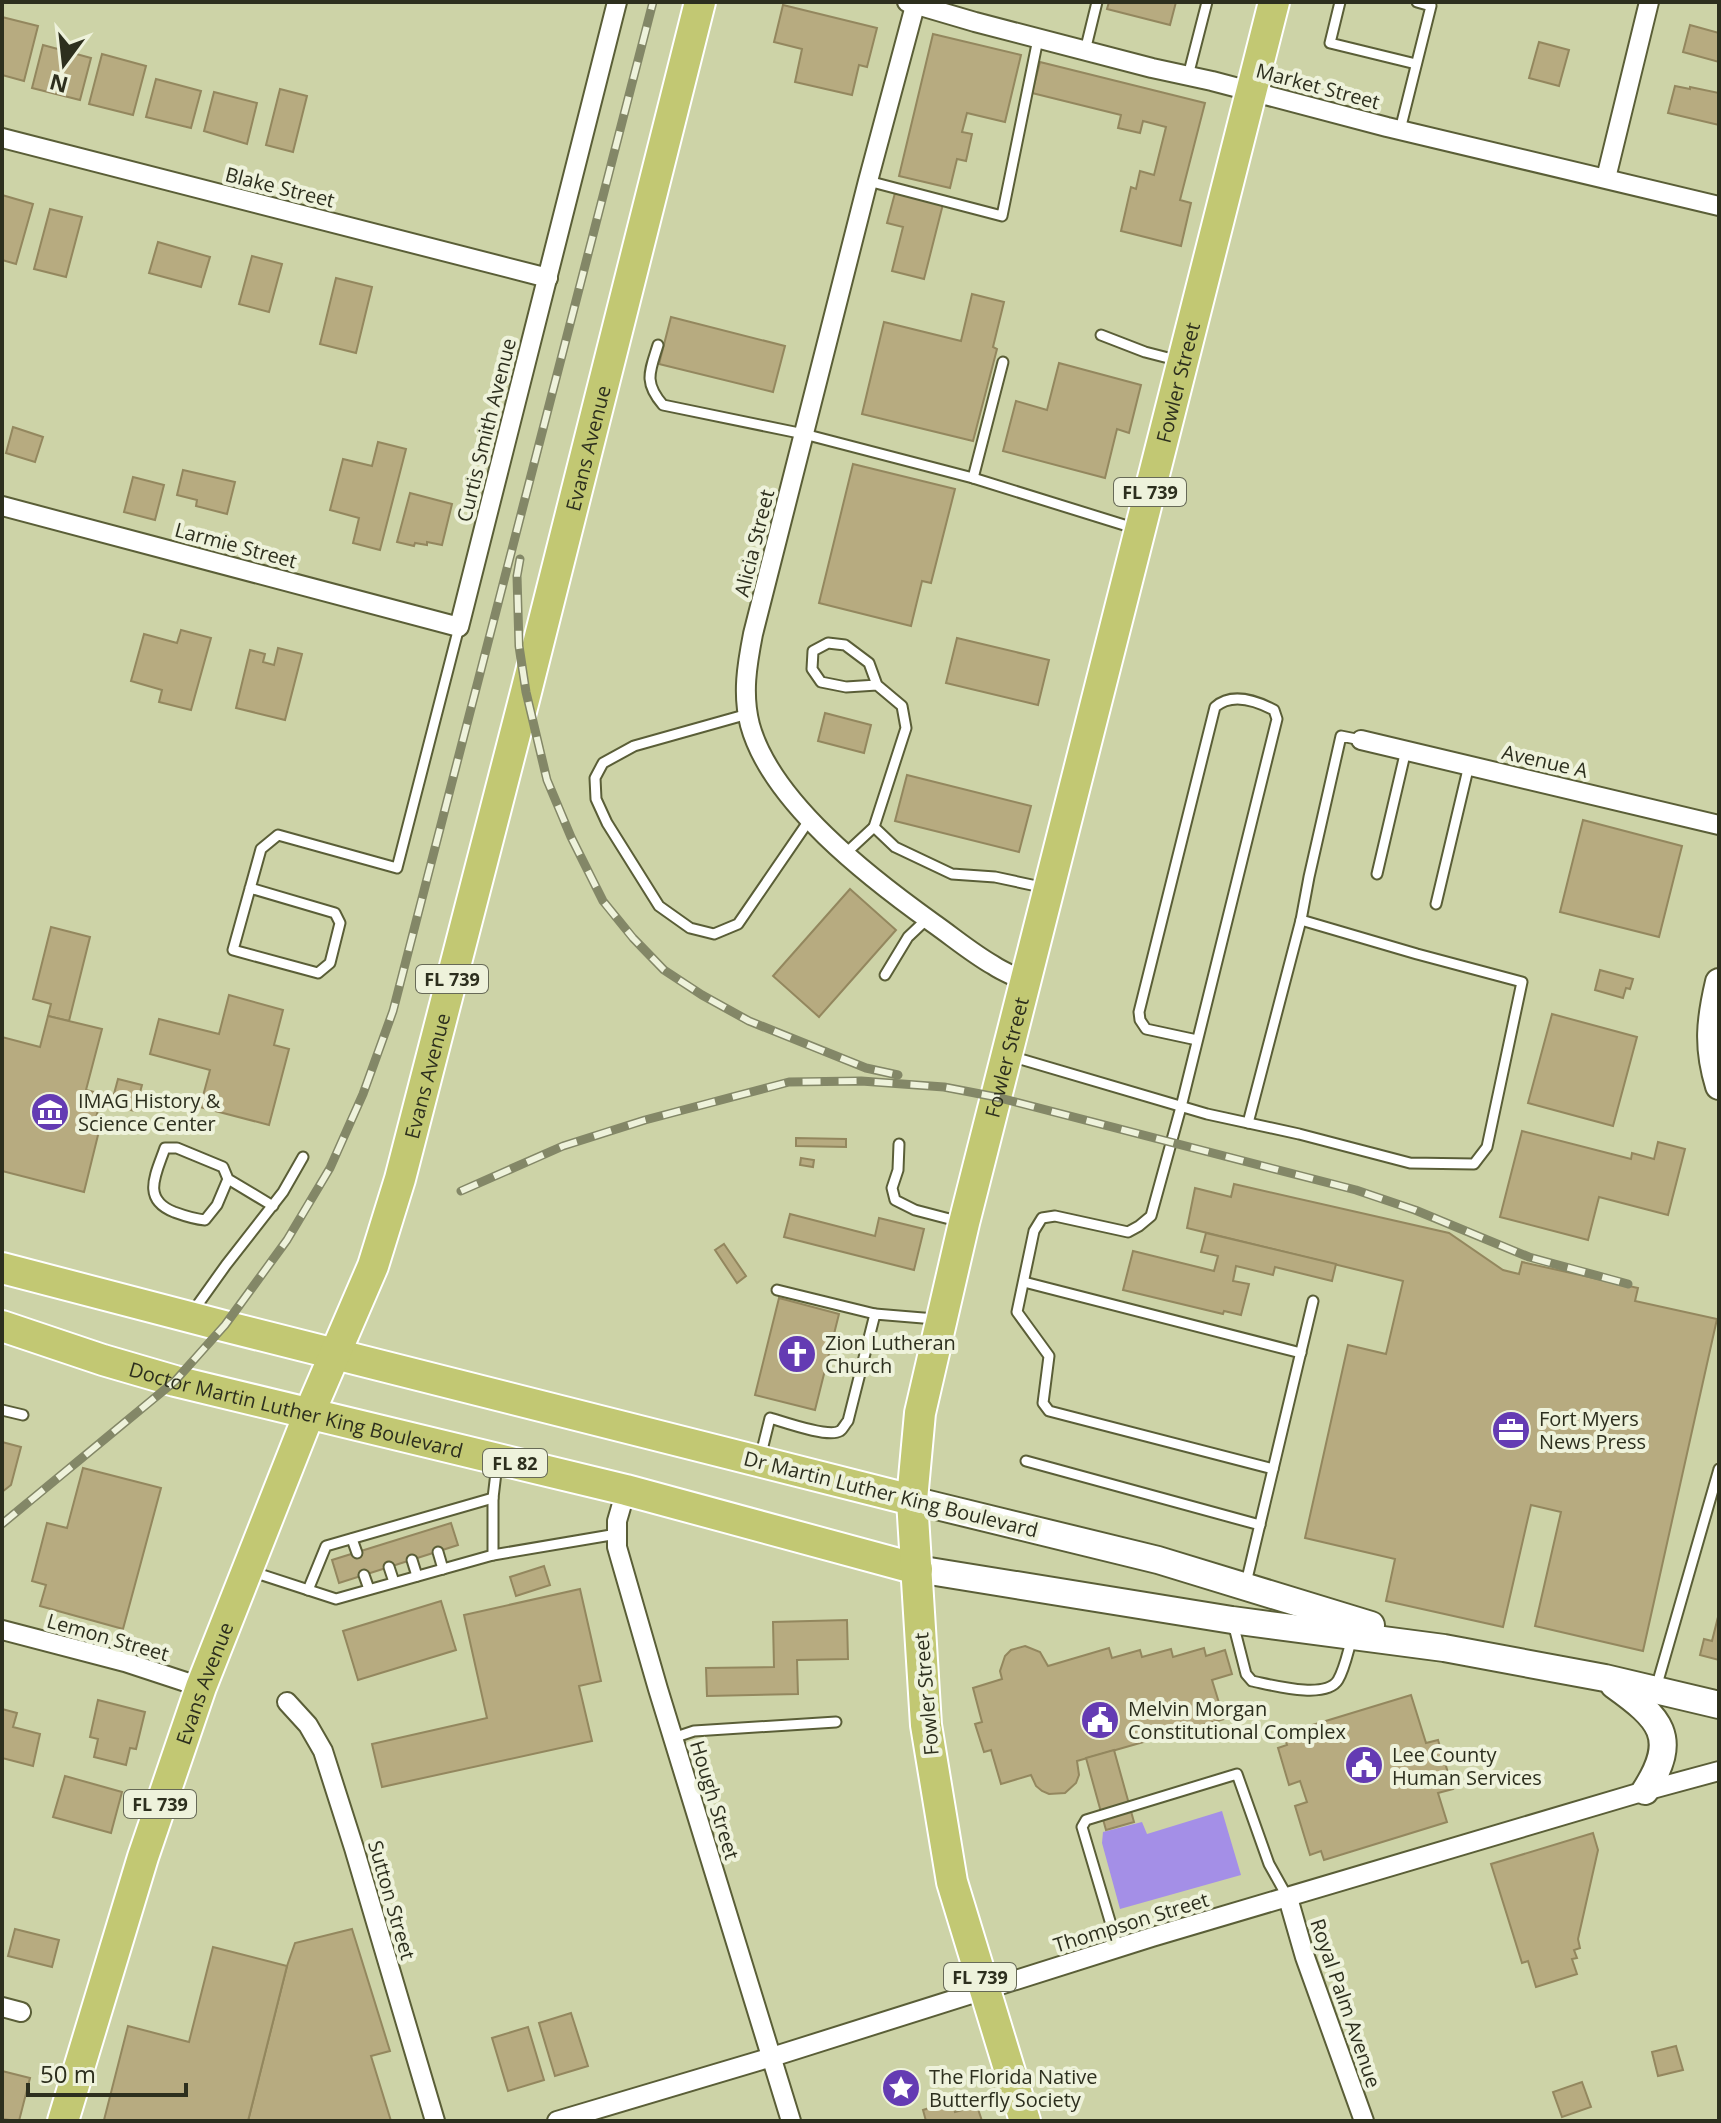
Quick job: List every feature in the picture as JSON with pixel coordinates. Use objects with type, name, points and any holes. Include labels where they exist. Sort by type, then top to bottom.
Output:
[{"type":"main road","name":"Evans Avenue","points":[[63,2121],[143,1857],[201,1687],[309,1414],[373,1266],[400,1179],[700,2]]},
{"type":"main road","name":"Fowler Street","points":[[1025,2121],[952,1882],[937,1801],[926,1725],[912,1500],[920,1413],[964,1223],[1274,2]]},
{"type":"main road","points":[[1719,982],[1710,1028],[1710,1053],[1719,1086]]},
{"type":"main road","name":"FL 82","points":[[2,1268],[334,1354]]},
{"type":"main road","name":"Doctor Martin Luther King Boulevard","points":[[2,1326],[144,1372],[626,1490],[917,1569]]},
{"type":"main road","name":"Dr Martin Luther King Boulevard","points":[[334,1354],[1158,1560],[1444,1648]]},
{"type":"main road","name":"Dr Martin Luther King Boulevard","points":[[917,1569],[1232,1620],[1444,1648],[1605,1678],[1719,1705]]},
{"type":"main road","points":[[1012,1585],[1048,1578],[1184,1603],[1219,1606],[1239,1601],[1245,1587]]},
{"type":"main road","points":[[1605,1678],[1642,1705],[1661,1731],[1663,1758],[1645,1791]]},
{"type":"street","name":"Curtis Smith Avenue","points":[[459,627],[617,2]]},
{"type":"street","points":[[1606,178],[1649,2]]},
{"type":"street","name":"Market Street","points":[[913,3],[1085,51],[1719,206]]},
{"type":"street","name":"Alicia Street","points":[[913,3],[746,670],[746,700],[759,748],[772,771],[810,819],[887,890],[994,966],[1026,982]]},
{"type":"street","name":"Blake Street","points":[[2,138],[548,278]]},
{"type":"street","name":"Larmie Street","points":[[2,506],[459,627]]},
{"type":"street","name":"Avenue A","points":[[1361,740],[1719,825]]},
{"type":"street","name":"Hough Street","points":[[626,1490],[617,1521],[617,1547],[791,2121]]},
{"type":"street","name":"Lemon Street","points":[[2,1630],[125,1662],[201,1687]]},
{"type":"street","name":"Sutton Street","points":[[287,1702],[308,1725],[323,1751],[435,2121]]},
{"type":"street","name":"Thompson Street","points":[[557,2121],[1118,1948],[1719,1771]]},
{"type":"street","name":"Royal Palm Avenue","points":[[1288,1898],[1305,1957],[1364,2121]]},
{"type":"street","points":[[2,2007],[21,2012]]},
{"type":"lane","points":[[1085,51],[1097,2]]},
{"type":"lane","points":[[1188,76],[1207,2]]},
{"type":"lane","points":[[1340,2],[1330,43],[1416,64]]},
{"type":"lane","points":[[1400,130],[1431,6],[1417,2]]},
{"type":"lane","points":[[868,181],[1002,216],[1038,39]]},
{"type":"lane","points":[[1101,335],[1183,362]]},
{"type":"lane","points":[[658,345],[649,374],[653,394],[663,405],[804,434],[973,478],[1140,530]]},
{"type":"lane","points":[[973,478],[1003,362]]},
{"type":"lane","name":"Curtis Smith Avenue","points":[[250,888],[261,849],[278,835],[397,868],[459,627]]},
{"type":"lane","points":[[846,853],[874,827],[906,728],[902,706],[877,685],[869,663],[845,645],[828,643],[813,651],[812,669],[821,682],[846,687],[877,685]]},
{"type":"lane","points":[[1197,1040],[1146,1029],[1139,1012],[1215,707],[1222,700],[1234,697],[1274,710],[1277,719],[1181,1107],[1151,1216],[1128,1232],[1055,1216],[1042,1218],[1034,1231],[1017,1312],[1049,1356],[1043,1403],[1049,1411],[1273,1469]]},
{"type":"lane","points":[[748,714],[634,746],[603,763],[595,778],[596,799],[607,823],[659,906],[690,928],[714,934],[738,924],[810,819]]},
{"type":"lane","points":[[1248,1123],[1301,920],[1341,736],[1361,740]]},
{"type":"lane","points":[[1377,874],[1406,750]]},
{"type":"lane","points":[[1436,904],[1469,765]]},
{"type":"lane","points":[[874,827],[895,847],[952,874],[995,877],[1049,888]]},
{"type":"lane","points":[[250,888],[335,913],[340,923],[330,963],[318,973],[233,950],[250,888]]},
{"type":"lane","points":[[885,975],[908,937],[927,919]]},
{"type":"lane","points":[[1007,1055],[1181,1107],[1410,1163],[1474,1164],[1487,1147],[1522,982],[1301,920]]},
{"type":"lane","points":[[899,1144],[898,1170],[892,1188],[895,1200],[915,1210],[964,1223]]},
{"type":"lane","points":[[228,1179],[217,1205],[205,1220],[191,1219],[163,1208],[156,1202],[153,1193],[154,1178],[165,1148],[177,1148],[223,1167],[228,1179],[273,1206]]},
{"type":"lane","points":[[189,1317],[283,1192],[303,1157]]},
{"type":"lane","points":[[1024,1282],[1301,1353]]},
{"type":"lane","points":[[777,1290],[875,1314],[941,1320]]},
{"type":"lane","points":[[1245,1587],[1313,1301]]},
{"type":"lane","points":[[759,1461],[770,1418],[820,1432],[842,1430],[848,1421],[875,1314]]},
{"type":"lane","points":[[2,1410],[23,1415]]},
{"type":"lane","points":[[493,1555],[497,1459]]},
{"type":"lane","points":[[1026,1461],[1260,1525]]},
{"type":"lane","points":[[1656,1690],[1719,1469]]},
{"type":"lane","points":[[308,1590],[326,1546],[493,1498]]},
{"type":"lane","points":[[428,1517],[431,1529]]},
{"type":"lane","points":[[401,1524],[405,1537]]},
{"type":"lane","points":[[377,1531],[381,1545]]},
{"type":"lane","points":[[246,1570],[336,1599],[493,1555],[617,1534]]},
{"type":"lane","points":[[352,1539],[357,1553]]},
{"type":"lane","points":[[438,1552],[443,1569]]},
{"type":"lane","points":[[412,1560],[417,1576]]},
{"type":"lane","points":[[389,1567],[394,1582]]},
{"type":"lane","points":[[364,1575],[369,1589]]},
{"type":"lane","points":[[1232,1620],[1246,1674],[1252,1681],[1310,1691],[1331,1687],[1338,1681],[1353,1636]]},
{"type":"lane","points":[[673,1738],[694,1731],[836,1722]]},
{"type":"lane","points":[[1118,1948],[1082,1827],[1086,1820],[1237,1774],[1269,1864],[1288,1898]]},
{"type":"shaded area","points":[[1222,1811],[1241,1875],[1120,1909],[1102,1843],[1103,1832],[1142,1822],[1147,1834]]},
{"type":"building","points":[[1109,2],[1176,2],[1170,25],[1107,9]]},
{"type":"building","points":[[783,5],[877,28],[867,67],[859,65],[852,95],[795,82],[802,49],[774,42]]},
{"type":"building","points":[[2,17],[38,26],[24,81],[2,75]]},
{"type":"building","points":[[1690,25],[1719,33],[1719,62],[1683,52]]},
{"type":"building","points":[[933,34],[1021,55],[1005,122],[967,113],[962,132],[972,134],[966,161],[957,159],[950,188],[899,176]]},
{"type":"building","points":[[1539,42],[1569,50],[1559,86],[1529,78]]},
{"type":"building","points":[[43,45],[91,58],[80,100],[32,88]]},
{"type":"building","points":[[102,54],[146,66],[133,115],[89,104]]},
{"type":"building","points":[[1040,62],[1205,103],[1180,200],[1191,203],[1181,246],[1121,231],[1131,187],[1136,189],[1140,171],[1154,175],[1166,127],[1143,121],[1140,133],[1118,128],[1121,115],[1032,93]]},
{"type":"building","points":[[156,79],[201,91],[191,128],[146,117]]},
{"type":"building","points":[[1675,86],[1719,93],[1719,125],[1668,113]]},
{"type":"building","points":[[280,89],[307,96],[293,152],[266,145]]},
{"type":"building","points":[[214,92],[257,103],[247,144],[204,131]]},
{"type":"building","points":[[895,193],[943,204],[924,279],[892,271],[903,227],[887,223]]},
{"type":"building","points":[[2,195],[33,204],[16,264],[2,260]]},
{"type":"building","points":[[50,209],[82,217],[66,277],[34,269]]},
{"type":"building","points":[[158,242],[210,257],[201,287],[149,273]]},
{"type":"building","points":[[252,256],[282,264],[269,312],[239,304]]},
{"type":"building","points":[[336,278],[372,287],[356,353],[320,344]]},
{"type":"building","points":[[972,294],[1004,302],[993,347],[997,349],[973,441],[862,414],[884,322],[961,341]]},
{"type":"building","points":[[671,317],[785,346],[773,392],[659,364]]},
{"type":"building","points":[[1059,363],[1141,385],[1129,433],[1117,429],[1105,478],[1003,451],[1016,401],[1047,410]]},
{"type":"building","points":[[13,427],[43,437],[35,462],[6,453]]},
{"type":"building","points":[[378,442],[406,449],[380,550],[353,543],[359,518],[330,510],[343,459],[372,466]]},
{"type":"building","points":[[853,464],[955,489],[931,583],[922,581],[911,626],[819,603]]},
{"type":"building","points":[[183,470],[235,482],[227,514],[196,506],[197,500],[177,495]]},
{"type":"building","points":[[133,477],[164,485],[155,520],[124,512]]},
{"type":"building","points":[[410,493],[452,504],[442,545],[427,542],[427,545],[415,543],[414,546],[397,542]]},
{"type":"building","points":[[181,630],[211,638],[191,710],[159,702],[162,690],[131,681],[144,634],[177,643]]},
{"type":"building","points":[[957,638],[1049,660],[1038,705],[946,683]]},
{"type":"building","points":[[278,648],[302,654],[285,720],[236,708],[250,650],[265,654],[263,662],[274,665]]},
{"type":"building","points":[[825,713],[871,725],[864,753],[818,741]]},
{"type":"building","points":[[907,775],[1031,806],[1019,852],[895,821]]},
{"type":"building","points":[[1583,820],[1682,846],[1659,937],[1560,912]]},
{"type":"building","points":[[850,889],[896,930],[819,1017],[773,976]]},
{"type":"building","points":[[51,927],[90,937],[69,1021],[48,1016],[51,1004],[33,999]]},
{"type":"building","points":[[1600,970],[1633,979],[1623,998],[1595,990]]},
{"type":"building","points":[[229,995],[283,1010],[274,1045],[289,1049],[269,1125],[200,1107],[210,1070],[150,1054],[159,1019],[219,1034]]},
{"type":"building","points":[[1552,1014],[1637,1037],[1613,1126],[1528,1103]]},
{"type":"building","name":"IMAG History & Science Center","points":[[48,1016],[102,1029],[86,1090],[102,1094],[93,1130],[99,1131],[84,1192],[2,1171],[2,1037],[40,1047]]},
{"type":"building","points":[[118,1079],[142,1085],[135,1111],[111,1105]]},
{"type":"building","points":[[1522,1131],[1631,1159],[1632,1153],[1654,1159],[1658,1142],[1685,1149],[1668,1215],[1599,1197],[1588,1240],[1500,1217]]},
{"type":"building","points":[[796,1138],[846,1139],[846,1147],[796,1146]]},
{"type":"building","points":[[801,1158],[814,1160],[813,1167],[800,1165]]},
{"type":"building","name":"Fort Myers News Press","points":[[1234,1184],[1449,1233],[1503,1270],[1519,1274],[1522,1262],[1638,1288],[1635,1301],[1717,1319],[1643,1651],[1535,1626],[1561,1512],[1531,1505],[1503,1627],[1386,1601],[1395,1559],[1305,1538],[1348,1345],[1386,1354],[1403,1281],[1187,1228],[1195,1188],[1231,1197]]},
{"type":"building","points":[[790,1214],[875,1236],[879,1218],[924,1229],[914,1270],[784,1237]]},
{"type":"building","points":[[1206,1233],[1336,1264],[1332,1281],[1275,1267],[1273,1275],[1236,1266],[1233,1281],[1249,1284],[1241,1315],[1224,1311],[1223,1314],[1123,1290],[1133,1251],[1214,1271],[1218,1256],[1201,1252]]},
{"type":"building","points":[[724,1244],[746,1276],[737,1283],[715,1250]]},
{"type":"building","name":"Zion Lutheran Church","points":[[779,1298],[839,1314],[815,1410],[755,1395]]},
{"type":"building","points":[[2,1442],[21,1447],[11,1485],[2,1492]]},
{"type":"building","points":[[83,1468],[161,1488],[123,1629],[40,1606],[46,1585],[32,1581],[47,1523],[67,1528]]},
{"type":"building","points":[[451,1523],[458,1545],[339,1583],[332,1560]]},
{"type":"building","points":[[544,1566],[550,1585],[516,1596],[510,1577]]},
{"type":"building","points":[[580,1589],[601,1681],[579,1686],[592,1741],[382,1787],[372,1744],[487,1718],[464,1615]]},
{"type":"building","points":[[441,1601],[456,1650],[358,1680],[343,1631]]},
{"type":"building","points":[[1719,1613],[1719,1660],[1700,1655],[1704,1639],[1712,1641]]},
{"type":"building","points":[[847,1620],[848,1659],[797,1660],[798,1694],[707,1696],[706,1668],[774,1667],[773,1622]]},
{"type":"building","name":"Melvin Morgan Constitutional Complex","points":[[1025,1646],[1040,1652],[1048,1666],[1109,1648],[1112,1658],[1140,1650],[1142,1657],[1171,1649],[1173,1657],[1204,1648],[1206,1656],[1225,1650],[1232,1674],[1212,1680],[1224,1719],[1077,1761],[1079,1775],[1076,1783],[1065,1793],[1042,1791],[1031,1775],[1001,1784],[991,1750],[984,1752],[975,1724],[982,1722],[973,1688],[1002,1679],[1000,1671],[1005,1656],[1011,1650]]},
{"type":"building","name":"Lee County Human Services","points":[[1411,1695],[1426,1743],[1438,1740],[1453,1789],[1438,1793],[1447,1822],[1324,1860],[1321,1851],[1310,1855],[1295,1806],[1307,1802],[1300,1781],[1289,1785],[1278,1748],[1287,1745],[1283,1734]]},
{"type":"building","points":[[98,1700],[145,1712],[136,1749],[130,1748],[126,1765],[94,1757],[98,1739],[90,1737]]},
{"type":"building","points":[[2,1709],[17,1713],[13,1727],[40,1734],[33,1766],[2,1758]]},
{"type":"building","points":[[1114,1750],[1134,1822],[1106,1830],[1086,1758]]},
{"type":"building","points":[[65,1776],[122,1792],[111,1833],[53,1817]]},
{"type":"building","points":[[1593,1833],[1598,1850],[1578,1939],[1580,1948],[1574,1950],[1577,1958],[1572,1959],[1577,1974],[1536,1987],[1528,1961],[1522,1963],[1491,1864]]},
{"type":"building","points":[[15,1929],[59,1940],[52,1967],[8,1956]]},
{"type":"building","points":[[352,1929],[390,2051],[371,2056],[391,2121],[248,2121],[295,1943]]},
{"type":"building","points":[[213,1947],[287,1966],[248,2121],[104,2120],[128,2026],[189,2042]]},
{"type":"building","points":[[571,2013],[588,2066],[555,2076],[539,2023]]},
{"type":"building","points":[[528,2027],[544,2080],[508,2091],[492,2038]]},
{"type":"building","points":[[1676,2046],[1683,2070],[1658,2076],[1652,2052]]},
{"type":"building","points":[[2,2071],[30,2078],[19,2121],[2,2119]]},
{"type":"building","points":[[1582,2082],[1591,2107],[1562,2117],[1553,2092]]},
{"type":"building","points":[[952,2101],[955,2112],[977,2106],[982,2121],[926,2121],[923,2110]]},
{"type":"railway","points":[[2,1524],[175,1381],[225,1325],[287,1240],[330,1168],[363,1094],[393,1011],[653,2]]},
{"type":"railway","points":[[520,559],[517,576],[519,646],[526,692],[547,780],[603,901],[664,970],[702,995],[749,1021],[866,1068],[898,1075]]},
{"type":"railway","points":[[461,1191],[563,1146],[645,1120],[789,1082],[861,1081],[944,1087],[996,1097],[1356,1190],[1415,1210],[1529,1257],[1628,1284]]},
{"type":"place","name":"IMAG History & Science Center","points":[[50,1112]]},
{"type":"place","name":"Zion Lutheran Church","points":[[797,1354]]},
{"type":"place","name":"Fort Myers News Press","points":[[1511,1430]]},
{"type":"place","name":"Melvin Morgan Constitutional Complex","points":[[1100,1720]]},
{"type":"place","name":"Lee County Human Services","points":[[1364,1765]]},
{"type":"place","name":"The Florida Native Butterfly Society","points":[[901,2088]]}]
